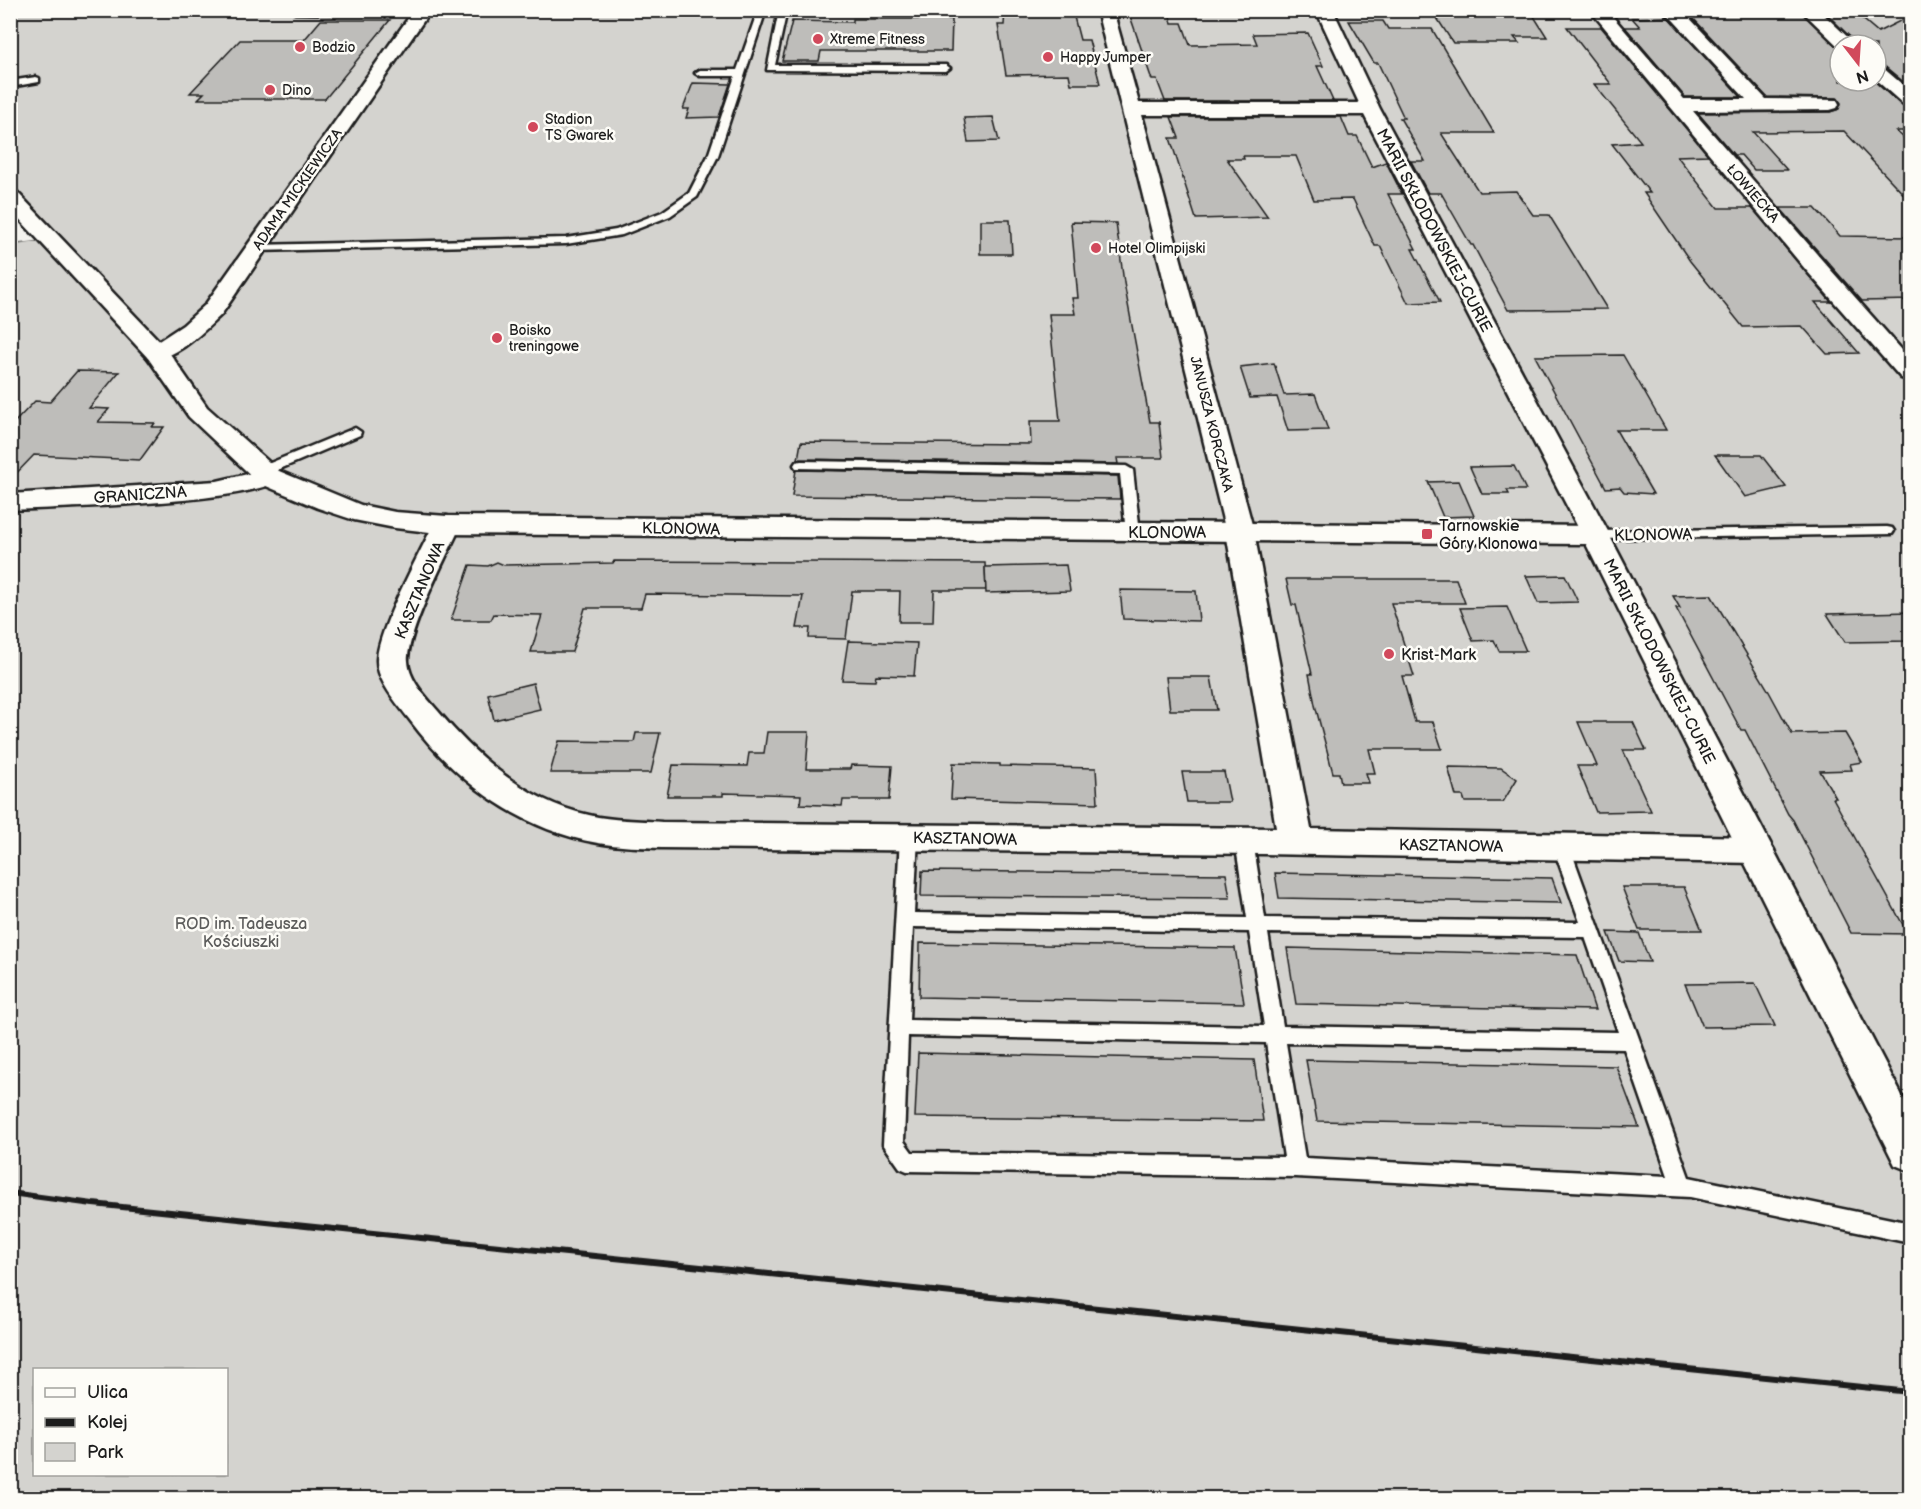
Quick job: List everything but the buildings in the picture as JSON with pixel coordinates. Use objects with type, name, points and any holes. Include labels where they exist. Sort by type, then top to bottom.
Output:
[{"type":"street","name":"JANUSZA KORCZAKA","points":[[1105,10],[1240,532],[1296,842]]},
{"type":"street","name":"MARII SKŁODOWSKIEJ-CURIE","points":[[1324,10],[1371,109],[1596,535],[1911,1152]]},
{"type":"street","name":"ŁOWIECKA","points":[[1598,10],[1814,265],[1911,373]]},
{"type":"street","points":[[1672,10],[1761,104]]},
{"type":"street","points":[[1809,10],[1833,33]]},
{"type":"street","points":[[1904,10],[1911,12]]},
{"type":"street","name":"ADAMA MICKIEWICZA","points":[[157,353],[191,330],[213,310],[423,11]]},
{"type":"street","points":[[1888,80],[1911,100]]},
{"type":"street","points":[[1677,105],[1830,104]]},
{"type":"street","points":[[1131,109],[1371,109]]},
{"type":"street","name":"KLONOWA","points":[[10,196],[157,353],[198,412],[266,474],[314,497],[363,514],[404,522],[447,525],[1133,533],[1596,535]]},
{"type":"street","name":"GRANICZNA","points":[[10,502],[217,489],[251,483],[266,474]]},
{"type":"street","name":"KASZTANOWA","points":[[447,525],[400,629],[395,645],[394,668],[413,702],[433,728],[460,758],[486,780],[520,801],[581,826],[614,832],[662,835],[1244,841],[1756,850]]},
{"type":"lane","points":[[295,10],[423,11]]},
{"type":"lane","points":[[256,248],[566,241],[618,233],[666,214],[693,195],[712,156],[762,10]]},
{"type":"lane","points":[[783,10],[770,68],[946,68]]},
{"type":"lane","points":[[700,73],[741,73]]},
{"type":"lane","points":[[10,84],[36,80]]},
{"type":"lane","points":[[266,474],[355,432]]},
{"type":"lane","points":[[801,465],[1126,470],[1133,533]]},
{"type":"lane","name":"KLONOWA","points":[[1596,535],[1887,531]]},
{"type":"lane","points":[[909,837],[893,1144],[906,1161],[1296,1167],[1682,1186],[1911,1233]]},
{"type":"lane","points":[[1244,841],[1296,1167]]},
{"type":"lane","points":[[1562,846],[1682,1186]]},
{"type":"lane","points":[[905,920],[1591,930]]},
{"type":"lane","points":[[899,1028],[1630,1041]]},
{"type":"green space","name":"ROD im. Tadeusza Kościuszki","points":[[11,11],[1910,11],[1910,1498],[11,1498],[10,245],[49,240],[11,200]]},
{"type":"railway","points":[[10,1193],[93,1204],[1910,1392]]},
{"type":"place","name":"Xtreme Fitness","points":[[818,39]]},
{"type":"place","name":"Bodzio","points":[[300,47]]},
{"type":"place","name":"Happy Jumper","points":[[1048,57]]},
{"type":"place","name":"Dino","points":[[270,90]]},
{"type":"place","name":"Stadion TS Gwarek","points":[[533,127]]},
{"type":"place","name":"Hotel Olimpijski","points":[[1096,248]]},
{"type":"place","name":"Boisko treningowe","points":[[497,338]]},
{"type":"place","name":"Tarnowskie Góry Klonowa","points":[[1427,534]]},
{"type":"place","name":"Krist-Mark","points":[[1389,654]]}]
